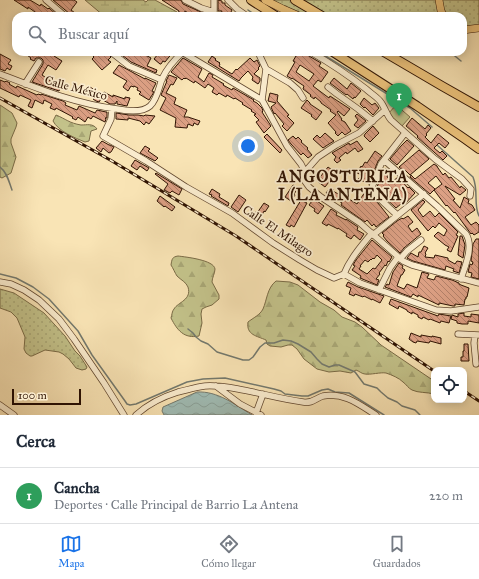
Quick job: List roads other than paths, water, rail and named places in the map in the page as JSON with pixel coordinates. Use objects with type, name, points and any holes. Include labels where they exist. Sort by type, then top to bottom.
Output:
[{"type":"highway","points":[[245,0],[263,3]]},
{"type":"highway","points":[[251,0],[263,3],[272,12]]},
{"type":"highway","points":[[295,0],[314,12]]},
{"type":"highway","points":[[339,56],[417,106],[479,149]]},
{"type":"highway","points":[[391,56],[479,107]]},
{"type":"main road","points":[[439,0],[441,12]]},
{"type":"main road","points":[[263,3],[290,12]]},
{"type":"main road","points":[[467,29],[479,28]]},
{"type":"street","points":[[46,0],[60,12]]},
{"type":"street","points":[[185,0],[210,12]]},
{"type":"street","points":[[214,0],[214,12]]},
{"type":"street","points":[[228,0],[241,12]]},
{"type":"street","points":[[115,56],[129,66],[162,80],[171,64],[178,56]]},
{"type":"street","points":[[189,56],[262,100],[287,146],[301,164],[306,184],[314,192],[360,223],[399,258],[412,265],[479,283]]},
{"type":"street","points":[[260,56],[266,69],[262,100]]},
{"type":"street","points":[[318,56],[378,99],[391,120],[435,159],[462,179],[471,189],[470,196]]},
{"type":"street","points":[[25,84],[39,62]]},
{"type":"street","points":[[266,69],[290,83],[298,90],[303,98]]},
{"type":"street","name":"Calle México","points":[[0,74],[63,98],[112,109],[134,111],[142,110],[151,106],[162,80]]},
{"type":"street","points":[[328,87],[373,121]]},
{"type":"street","name":"Calle El Milagro","points":[[112,109],[111,119],[104,136],[186,187],[232,213],[273,243],[317,270],[334,278],[344,274],[360,283],[428,308],[441,311],[479,307]]},
{"type":"street","points":[[303,174],[314,160],[336,145],[359,133],[385,110]]},
{"type":"street","points":[[398,215],[378,196],[372,187],[384,160],[405,133]]},
{"type":"street","points":[[384,160],[463,229],[468,237],[469,247],[461,279]]},
{"type":"street","points":[[344,274],[353,256],[373,234],[424,194]]},
{"type":"street","points":[[379,290],[390,268],[407,251],[422,240]]},
{"type":"street","points":[[0,282],[11,284],[24,290],[39,300],[59,319],[74,338],[124,415]]},
{"type":"street","points":[[458,334],[477,335],[474,343],[476,364]]},
{"type":"street","points":[[215,386],[240,404],[258,414],[263,394]]},
{"type":"street","points":[[136,415],[147,406],[173,394],[195,388],[215,386],[228,387],[305,403],[312,402],[321,396],[337,396],[354,401],[376,415]]},
{"type":"street","points":[[0,404],[14,415]]},
{"type":"water","points":[[197,392],[205,392],[219,396],[252,415],[164,415],[162,411],[163,407]]},
{"type":"waterway","points":[[326,56],[410,108],[432,127]]},
{"type":"waterway","points":[[455,56],[461,61]]},
{"type":"waterway","points":[[437,145],[473,177],[476,188],[476,207],[479,216]]},
{"type":"waterway","points":[[0,167],[6,174],[12,190]]},
{"type":"waterway","points":[[0,274],[16,278],[33,287],[49,299],[78,331],[92,355],[127,404],[136,404],[187,382],[203,379],[225,378],[274,389],[285,394],[308,396],[328,389],[335,392],[349,393],[384,415]]},
{"type":"waterway","points":[[188,329],[201,341],[208,344],[217,352],[243,360],[249,360],[253,357],[265,343],[274,343],[283,340],[291,341],[311,352],[322,364],[329,367],[339,365],[355,372],[364,384],[377,388],[388,398],[402,406],[415,410],[420,415]]},
{"type":"railway","points":[[0,98],[112,161],[236,236],[431,369]]},
{"type":"railway","points":[[467,393],[479,401]]},
{"type":"place","name":"Cancha","points":[[399,116]]},
{"type":"district","name":"ANGOSTURITA I (LA ANTENA)","points":[[343,185]]}]
